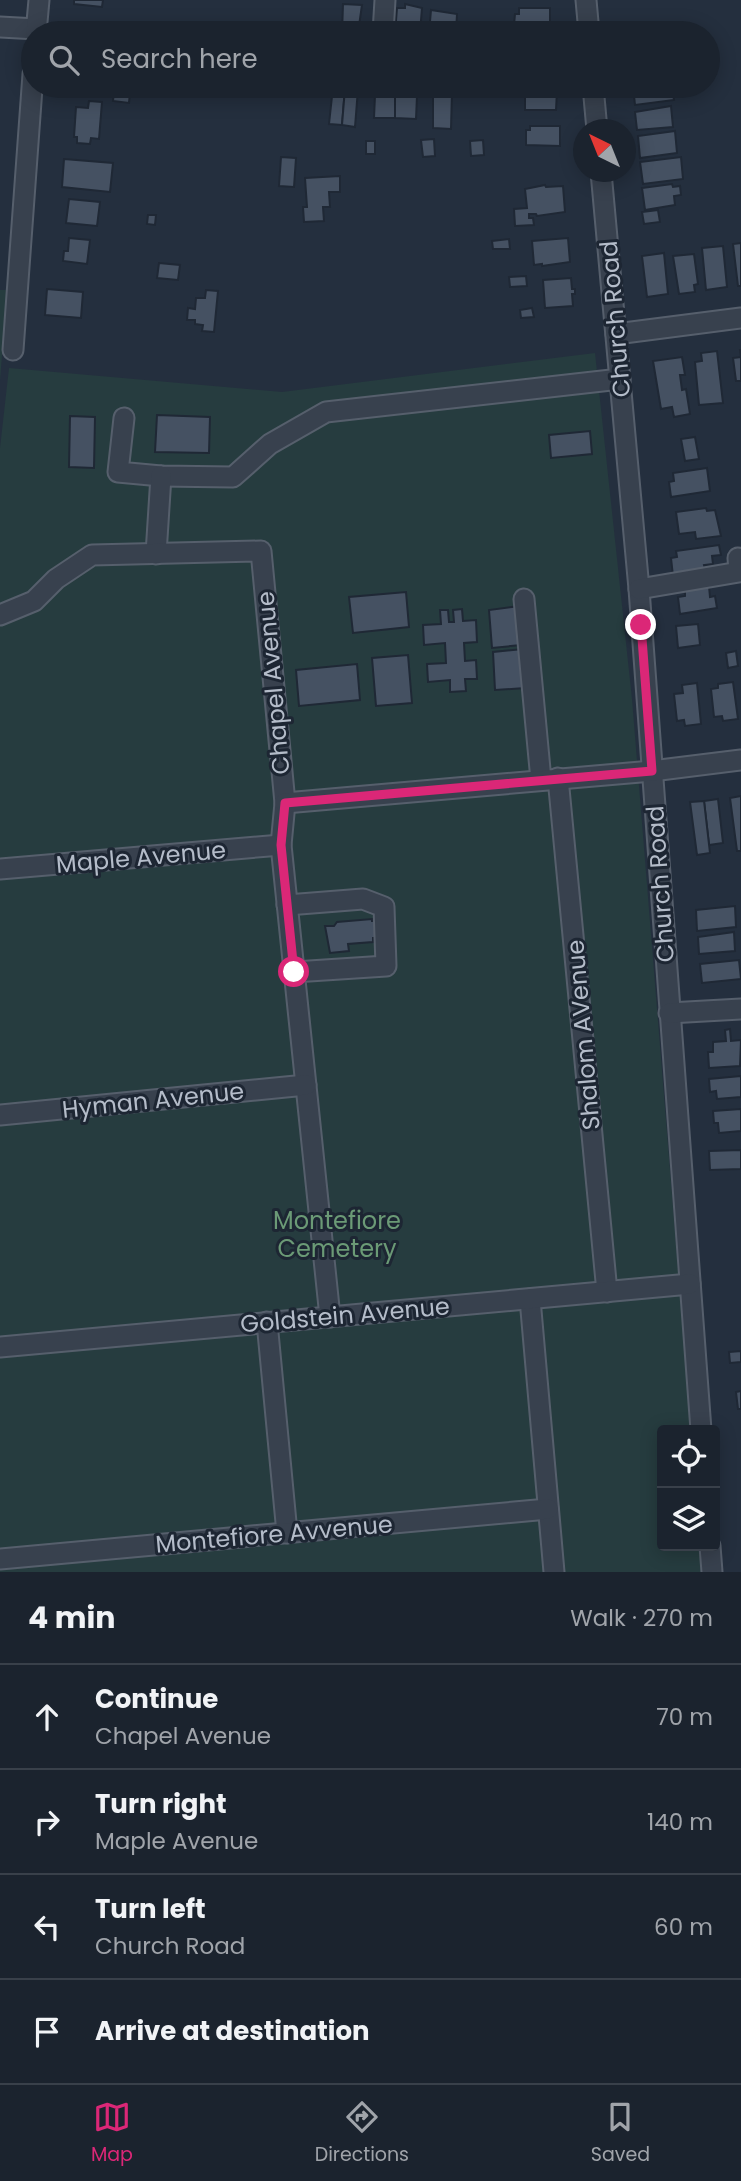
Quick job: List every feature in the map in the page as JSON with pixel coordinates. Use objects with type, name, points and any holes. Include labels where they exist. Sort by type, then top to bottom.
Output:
[{"type":"street","points":[[37,21],[39,0]]},
{"type":"street","points":[[384,21],[385,0]]},
{"type":"street","points":[[586,0],[588,21]]},
{"type":"street","points":[[0,27],[21,29]]},
{"type":"street","points":[[13,350],[31,98]]},
{"type":"street","points":[[594,98],[596,119]]},
{"type":"street","name":"Church Road","points":[[602,182],[639,589],[701,1425]]},
{"type":"street","points":[[616,334],[741,318]]},
{"type":"street","points":[[124,418],[118,472],[161,476],[233,477],[270,444],[327,412],[620,379]]},
{"type":"street","points":[[0,615],[34,601],[56,579],[92,555],[156,554],[161,476]]},
{"type":"street","name":"Chapel Avenue","points":[[156,554],[261,551],[285,803],[281,845],[330,1317]]},
{"type":"street","points":[[639,589],[739,572],[738,558]]},
{"type":"street","name":"Shalom AVenue","points":[[524,599],[549,779],[607,1292]]},
{"type":"street","points":[[285,803],[652,771],[741,760]]},
{"type":"street","name":"Maple Avenue","points":[[0,869],[281,845]]},
{"type":"street","points":[[287,905],[363,899],[384,907],[386,966],[294,972]]},
{"type":"street","points":[[669,1013],[741,1009]]},
{"type":"street","name":"Hyman Avenue","points":[[0,1115],[306,1085]]},
{"type":"street","name":"Goldstein Avenue","points":[[0,1347],[690,1284]]},
{"type":"street","points":[[530,1299],[554,1572]]},
{"type":"street","points":[[267,1322],[287,1534]]},
{"type":"street","name":"Montefiore Avvenue","points":[[0,1559],[548,1509]]},
{"type":"street","points":[[710,1551],[712,1572]]},
{"type":"green space","points":[[0,290],[7,290],[0,381]]},
{"type":"green space","name":"Montefiore Cemetery","points":[[595,353],[632,699],[691,1425],[657,1425],[657,1551],[700,1551],[702,1572],[0,1572],[0,448],[9,368],[282,392]]},
{"type":"building","points":[[74,0],[103,0],[102,7],[74,4]]},
{"type":"building","points":[[343,4],[362,5],[360,21],[342,21]]},
{"type":"building","points":[[405,4],[422,8],[421,21],[396,21],[397,8],[405,8]]},
{"type":"building","points":[[519,8],[550,8],[550,21],[514,21],[515,14],[519,14]]},
{"type":"building","points":[[431,10],[457,14],[457,21],[430,21]]},
{"type":"building","points":[[113,98],[129,98],[129,103],[113,101]]},
{"type":"building","points":[[332,98],[344,98],[342,125],[329,124]]},
{"type":"building","points":[[344,98],[357,98],[355,127],[342,125]]},
{"type":"building","points":[[375,98],[395,98],[395,118],[374,118]]},
{"type":"building","points":[[395,98],[417,98],[416,119],[395,118]]},
{"type":"building","points":[[433,98],[452,98],[451,129],[433,128]]},
{"type":"building","points":[[525,98],[557,98],[556,110],[525,110]]},
{"type":"building","points":[[634,98],[674,98],[674,100],[635,105]]},
{"type":"building","points":[[89,101],[102,102],[99,139],[91,138],[90,144],[77,143],[77,137],[74,137],[76,107],[88,108]]},
{"type":"building","points":[[671,106],[673,127],[637,130],[635,112]]},
{"type":"building","points":[[530,126],[560,126],[560,146],[526,145],[526,130],[530,130]]},
{"type":"building","points":[[675,131],[677,153],[640,158],[638,136]]},
{"type":"building","points":[[434,139],[435,156],[423,157],[421,140]]},
{"type":"building","points":[[483,140],[484,155],[471,156],[470,141]]},
{"type":"building","points":[[366,141],[375,141],[375,154],[366,154]]},
{"type":"building","points":[[281,157],[296,158],[294,187],[279,186]]},
{"type":"building","points":[[681,157],[683,179],[643,184],[640,162]]},
{"type":"building","points":[[64,159],[113,163],[110,192],[62,187]]},
{"type":"building","points":[[340,176],[340,192],[329,192],[330,207],[323,207],[324,221],[304,222],[303,207],[307,207],[305,178]]},
{"type":"building","points":[[672,184],[673,187],[680,186],[681,195],[674,196],[675,205],[645,210],[642,188]]},
{"type":"building","points":[[545,185],[563,186],[565,212],[537,216],[529,214],[534,225],[515,226],[514,209],[527,208],[525,189]]},
{"type":"building","points":[[69,199],[100,202],[97,226],[66,223]]},
{"type":"building","points":[[658,210],[660,222],[644,224],[642,212]]},
{"type":"building","points":[[148,215],[156,215],[155,225],[147,224]]},
{"type":"building","points":[[69,238],[90,240],[87,264],[63,261],[64,251],[68,251]]},
{"type":"building","points":[[568,238],[570,262],[534,265],[532,241]]},
{"type":"building","points":[[509,239],[510,249],[493,249],[492,241]]},
{"type":"building","points":[[741,243],[741,286],[738,286],[733,244]]},
{"type":"building","points":[[723,246],[727,287],[706,290],[702,248]]},
{"type":"building","points":[[664,253],[668,294],[647,297],[642,256]]},
{"type":"building","points":[[694,254],[698,284],[694,285],[695,292],[679,294],[673,256]]},
{"type":"building","points":[[159,263],[180,265],[178,280],[157,278]]},
{"type":"building","points":[[526,276],[527,286],[510,287],[509,277]]},
{"type":"building","points":[[571,278],[572,289],[575,289],[575,294],[572,294],[573,306],[545,308],[543,280]]},
{"type":"building","points":[[47,289],[83,292],[81,318],[45,315]]},
{"type":"building","points":[[206,290],[218,291],[214,332],[202,331],[203,325],[195,324],[195,320],[187,320],[188,308],[195,309],[196,298],[205,298]]},
{"type":"building","points":[[532,308],[534,317],[521,318],[520,310]]},
{"type":"building","points":[[717,351],[723,403],[699,405],[695,362],[702,361],[701,353]]},
{"type":"building","points":[[682,357],[685,375],[680,375],[682,390],[686,389],[690,414],[674,417],[672,407],[661,409],[653,361]]},
{"type":"building","points":[[741,357],[741,381],[736,381],[733,358]]},
{"type":"building","points":[[157,415],[210,417],[209,453],[155,452]]},
{"type":"building","points":[[70,416],[95,417],[94,468],[69,467]]},
{"type":"building","points":[[590,431],[592,454],[551,458],[549,435]]},
{"type":"building","points":[[695,437],[699,459],[685,461],[681,439]]},
{"type":"building","points":[[707,468],[710,491],[671,497],[669,482],[674,481],[673,473]]},
{"type":"building","points":[[706,508],[707,511],[715,510],[721,536],[696,539],[695,532],[679,534],[676,512]]},
{"type":"building","points":[[719,545],[721,555],[712,556],[713,564],[704,565],[705,569],[673,576],[671,558],[677,557],[676,551]]},
{"type":"building","points":[[709,586],[710,597],[715,596],[717,608],[680,614],[678,597],[685,596],[685,589]]},
{"type":"building","points":[[406,592],[409,627],[353,633],[349,597]]},
{"type":"building","points":[[520,606],[521,645],[492,648],[489,610]]},
{"type":"building","points":[[462,609],[463,621],[476,620],[477,642],[464,643],[465,661],[476,660],[477,679],[465,679],[466,691],[450,692],[450,680],[428,682],[427,664],[446,663],[445,643],[424,645],[423,625],[441,624],[440,610],[448,610],[449,622],[454,622],[453,610]]},
{"type":"building","points":[[698,624],[700,645],[678,648],[676,626]]},
{"type":"building","points":[[523,649],[525,688],[495,690],[493,652]]},
{"type":"building","points":[[736,651],[738,666],[728,668],[726,653]]},
{"type":"building","points":[[408,655],[412,703],[376,706],[372,658]]},
{"type":"building","points":[[357,664],[360,700],[299,706],[296,670]]},
{"type":"building","points":[[733,682],[738,719],[723,721],[722,716],[714,717],[711,689],[718,688],[718,684]]},
{"type":"building","points":[[697,683],[701,724],[685,726],[684,720],[677,721],[674,694],[683,693],[682,685]]},
{"type":"building","points":[[741,796],[741,851],[737,851],[730,798]]},
{"type":"building","points":[[718,799],[723,843],[709,845],[704,801]]},
{"type":"building","points":[[704,801],[710,853],[697,855],[690,802]]},
{"type":"building","points":[[735,906],[736,927],[697,931],[696,910]]},
{"type":"building","points":[[372,919],[377,921],[379,938],[373,938],[373,942],[348,944],[349,951],[330,953],[325,926],[334,926],[337,922]]},
{"type":"building","points":[[734,932],[735,951],[699,954],[698,937]]},
{"type":"building","points":[[739,960],[741,979],[702,983],[700,964]]},
{"type":"building","points":[[730,1029],[731,1041],[741,1040],[740,1066],[709,1068],[708,1052],[713,1052],[713,1042],[726,1041],[725,1030]]},
{"type":"building","points":[[741,1076],[741,1097],[717,1099],[716,1091],[710,1092],[709,1079]]},
{"type":"building","points":[[741,1109],[741,1131],[719,1133],[718,1123],[714,1123],[713,1111]]},
{"type":"building","points":[[741,1150],[741,1169],[710,1170],[709,1151]]},
{"type":"building","points":[[741,1351],[741,1362],[730,1363],[729,1352]]},
{"type":"building","points":[[741,1391],[741,1409],[738,1409],[736,1392]]},
{"type":"route","points":[[294,972],[281,845],[285,803],[652,771],[641,625]]}]
